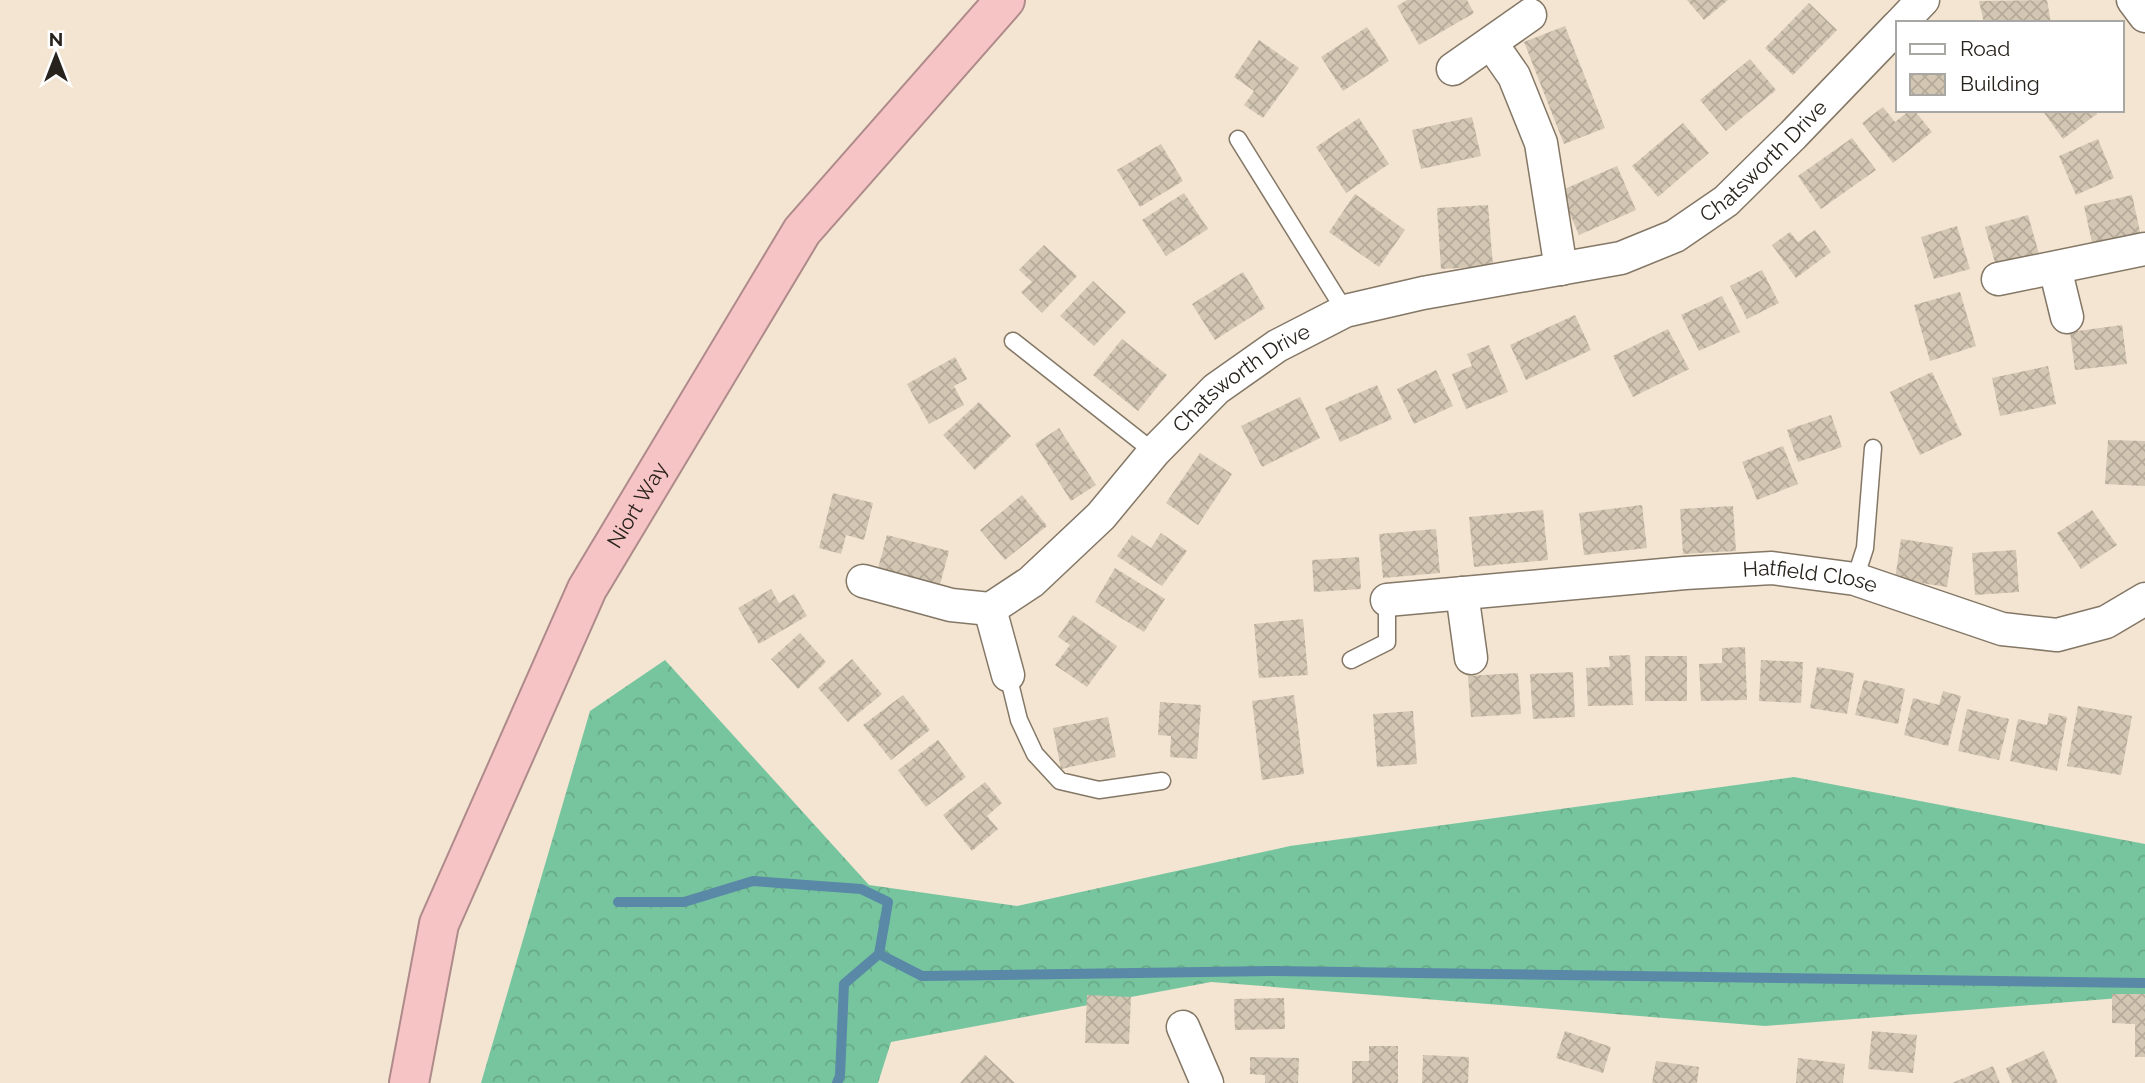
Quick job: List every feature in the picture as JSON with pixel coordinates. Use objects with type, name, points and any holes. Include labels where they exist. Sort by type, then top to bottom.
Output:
[{"type":"highway","name":"Niort Way","points":[[409,1083],[439,924],[587,589],[802,231],[1004,0]]},
{"type":"street","name":"Chatsworth Drive","points":[[1903,21],[1923,0]]},
{"type":"street","points":[[2133,0],[2145,16]]},
{"type":"street","points":[[1453,69],[1530,15]]},
{"type":"street","name":"Chatsworth Drive","points":[[990,609],[1031,582],[1101,516],[1154,452],[1216,389],[1277,346],[1345,311],[1423,293],[1621,258],[1675,236],[1726,201],[1896,28]]},
{"type":"street","points":[[1491,43],[1514,76],[1541,144],[1561,269]]},
{"type":"street","points":[[1998,279],[2145,249]]},
{"type":"street","points":[[2055,268],[2067,317]]},
{"type":"street","name":"Hatfield Close","points":[[1387,600],[1685,573],[1772,568],[1855,579],[2002,629],[2057,635],[2106,622],[2145,599]]},
{"type":"street","points":[[863,581],[951,605],[990,609],[1008,675]]},
{"type":"street","points":[[1462,593],[1471,658]]},
{"type":"street","points":[[1183,1027],[1207,1083]]},
{"type":"lane","points":[[1238,139],[1345,311]]},
{"type":"lane","points":[[1013,341],[1154,452]]},
{"type":"lane","points":[[1855,579],[1865,548],[1873,448]]},
{"type":"lane","points":[[1352,660],[1387,642],[1387,600]]},
{"type":"lane","points":[[1008,675],[1019,720],[1035,754],[1060,781],[1099,790],[1162,781]]},
{"type":"green space","points":[[665,660],[869,885],[1017,906],[1290,846],[1794,777],[2145,844],[2145,996],[1765,1026],[1211,982],[891,1042],[878,1083],[481,1083],[590,711]]},
{"type":"building","points":[[1407,0],[1467,0],[1474,13],[1419,45],[1397,6]]},
{"type":"building","points":[[1687,0],[1728,0],[1704,20]]},
{"type":"building","points":[[2047,0],[2051,21],[1984,21],[1979,1]]},
{"type":"building","points":[[1809,3],[1837,30],[1793,75],[1765,48]]},
{"type":"building","points":[[1565,26],[1605,128],[1564,144],[1524,42]]},
{"type":"building","points":[[1367,27],[1389,61],[1343,91],[1321,57]]},
{"type":"building","points":[[1259,40],[1299,68],[1263,118],[1244,105],[1254,91],[1234,77]]},
{"type":"building","points":[[1750,59],[1776,90],[1726,131],[1700,100]]},
{"type":"building","points":[[1883,107],[1895,122],[1908,112],[1916,112],[1932,132],[1893,163],[1862,123]]},
{"type":"building","points":[[2043,112],[2096,112],[2097,114],[2063,139]]},
{"type":"building","points":[[1472,117],[1481,156],[1421,169],[1412,130]]},
{"type":"building","points":[[1359,118],[1389,164],[1346,193],[1316,147]]},
{"type":"building","points":[[1683,123],[1709,153],[1658,197],[1632,166]]},
{"type":"building","points":[[1852,138],[1876,170],[1821,209],[1798,176]]},
{"type":"building","points":[[2098,139],[2114,178],[2076,195],[2059,156]]},
{"type":"building","points":[[1161,144],[1183,181],[1140,207],[1117,170]]},
{"type":"building","points":[[1617,166],[1636,210],[1579,235],[1560,191]]},
{"type":"building","points":[[1184,193],[1208,229],[1166,256],[1142,220]]},
{"type":"building","points":[[1355,194],[1405,230],[1379,267],[1329,232]]},
{"type":"building","points":[[2132,195],[2142,241],[2094,252],[2084,206]]},
{"type":"building","points":[[1488,205],[1493,266],[1441,269],[1437,208]]},
{"type":"building","points":[[2028,215],[2039,254],[1996,266],[1985,227]]},
{"type":"building","points":[[1957,226],[1970,269],[1934,279],[1921,237]]},
{"type":"building","points":[[1815,230],[1831,252],[1796,278],[1772,245],[1790,232],[1798,242]]},
{"type":"building","points":[[1044,245],[1077,276],[1042,313],[1021,292],[1032,282],[1019,270]]},
{"type":"building","points":[[1762,270],[1779,303],[1747,319],[1730,286]]},
{"type":"building","points":[[1243,272],[1265,308],[1215,340],[1192,304]]},
{"type":"building","points":[[1093,281],[1126,312],[1094,346],[1060,316]]},
{"type":"building","points":[[1960,292],[1976,346],[1930,361],[1914,305]]},
{"type":"building","points":[[1722,296],[1740,332],[1699,351],[1681,315]]},
{"type":"building","points":[[1575,315],[1591,350],[1526,380],[1510,345]]},
{"type":"building","points":[[2122,325],[2127,364],[2075,370],[2070,332]]},
{"type":"building","points":[[1668,329],[1689,369],[1633,397],[1613,356]]},
{"type":"building","points":[[1122,339],[1167,375],[1138,411],[1093,375]]},
{"type":"building","points":[[1489,345],[1508,392],[1466,409],[1452,374],[1472,366],[1467,354]]},
{"type":"building","points":[[955,357],[967,379],[954,386],[964,405],[929,424],[907,384]]},
{"type":"building","points":[[2048,366],[2056,404],[2000,416],[1992,378]]},
{"type":"building","points":[[1436,370],[1453,406],[1414,424],[1397,389]]},
{"type":"building","points":[[1932,372],[1962,435],[1920,455],[1890,392]]},
{"type":"building","points":[[1377,385],[1392,419],[1340,442],[1325,408]]},
{"type":"building","points":[[1300,397],[1320,438],[1262,467],[1241,426]]},
{"type":"building","points":[[979,402],[1011,436],[975,470],[943,435]]},
{"type":"building","points":[[1831,415],[1842,447],[1798,462],[1787,430]]},
{"type":"building","points":[[1059,428],[1096,485],[1071,501],[1035,444]]},
{"type":"building","points":[[2108,440],[2145,441],[2145,486],[2105,484]]},
{"type":"building","points":[[1783,446],[1798,484],[1757,500],[1742,462]]},
{"type":"building","points":[[1200,453],[1232,474],[1198,525],[1166,503]]},
{"type":"building","points":[[833,493],[873,503],[864,540],[846,535],[841,554],[819,548]]},
{"type":"building","points":[[1022,495],[1047,526],[1005,560],[980,530]]},
{"type":"building","points":[[1642,505],[1647,548],[1584,555],[1579,513]]},
{"type":"building","points":[[1733,506],[1736,551],[1683,554],[1680,509]]},
{"type":"building","points":[[1543,510],[1548,560],[1474,567],[1469,517]]},
{"type":"building","points":[[2092,510],[2117,545],[2081,569],[2057,533]]},
{"type":"building","points":[[1436,529],[1440,573],[1383,578],[1379,534]]},
{"type":"building","points":[[1161,533],[1187,551],[1162,586],[1117,556],[1132,535],[1151,548]]},
{"type":"building","points":[[887,535],[949,551],[938,592],[876,576]]},
{"type":"building","points":[[1901,539],[1953,547],[1947,587],[1895,579]]},
{"type":"building","points":[[2016,550],[2019,592],[1975,595],[1972,553]]},
{"type":"building","points":[[1359,557],[1361,589],[1314,592],[1312,560]]},
{"type":"building","points":[[1115,568],[1165,599],[1144,632],[1095,602]]},
{"type":"building","points":[[771,589],[779,603],[794,594],[807,616],[759,644],[738,608]]},
{"type":"building","points":[[1073,615],[1117,646],[1087,687],[1055,665],[1070,645],[1058,637]]},
{"type":"building","points":[[1303,619],[1308,675],[1259,678],[1254,624]]},
{"type":"building","points":[[800,633],[826,662],[798,689],[771,659]]},
{"type":"building","points":[[1745,647],[1747,700],[1701,701],[1699,664],[1722,663],[1722,648]]},
{"type":"building","points":[[1630,655],[1633,705],[1588,706],[1586,668],[1610,667],[1609,656]]},
{"type":"building","points":[[1645,656],[1687,656],[1687,701],[1645,701]]},
{"type":"building","points":[[852,659],[882,694],[848,722],[818,688]]},
{"type":"building","points":[[1761,660],[1803,662],[1801,703],[1759,701]]},
{"type":"building","points":[[1817,667],[1854,673],[1847,714],[1810,708]]},
{"type":"building","points":[[1573,672],[1575,717],[1533,719],[1530,674]]},
{"type":"building","points":[[1518,673],[1521,714],[1471,717],[1468,676]]},
{"type":"building","points":[[1864,680],[1905,689],[1898,724],[1855,715]]},
{"type":"building","points":[[1943,691],[1961,696],[1948,746],[1904,735],[1913,698],[1939,705]]},
{"type":"building","points":[[903,695],[930,730],[891,760],[863,725]]},
{"type":"building","points":[[1294,695],[1304,774],[1262,780],[1252,701]]},
{"type":"building","points":[[1160,702],[1201,705],[1197,759],[1170,757],[1171,736],[1158,735]]},
{"type":"building","points":[[2078,706],[2132,716],[2121,775],[2067,766]]},
{"type":"building","points":[[1967,709],[2009,719],[1999,760],[1958,751]]},
{"type":"building","points":[[1413,711],[1417,764],[1377,767],[1373,714]]},
{"type":"building","points":[[2049,713],[2067,717],[2057,771],[2010,761],[2018,719],[2047,725]]},
{"type":"building","points":[[1108,717],[1116,757],[1061,769],[1053,728]]},
{"type":"building","points":[[938,740],[966,777],[926,807],[898,770]]},
{"type":"building","points":[[985,782],[1002,803],[987,816],[998,829],[972,851],[943,815]]},
{"type":"building","points":[[2112,994],[2145,994],[2145,1057],[2135,1057],[2135,1024],[2112,1023]]},
{"type":"building","points":[[1087,995],[1131,997],[1129,1044],[1085,1043]]},
{"type":"building","points":[[1284,998],[1285,1029],[1235,1030],[1234,999]]},
{"type":"building","points":[[1565,1031],[1611,1047],[1603,1073],[1556,1058]]},
{"type":"building","points":[[1872,1031],[1917,1035],[1913,1073],[1868,1069]]},
{"type":"building","points":[[1369,1046],[1398,1046],[1398,1083],[1352,1083],[1352,1061],[1369,1061]]},
{"type":"building","points":[[2044,1051],[2058,1083],[2012,1083],[2006,1068]]},
{"type":"building","points":[[985,1055],[1015,1083],[960,1083]]},
{"type":"building","points":[[1423,1055],[1469,1057],[1468,1083],[1422,1083]]},
{"type":"building","points":[[1250,1057],[1299,1058],[1298,1083],[1265,1083],[1265,1075],[1250,1074]]},
{"type":"building","points":[[1798,1058],[1845,1064],[1843,1083],[1796,1083]]},
{"type":"building","points":[[1656,1061],[1699,1067],[1697,1083],[1652,1083]]},
{"type":"building","points":[[1993,1066],[2000,1083],[1952,1083]]},
{"type":"waterway","points":[[618,902],[684,902],[753,881],[861,889],[888,902],[879,954]]},
{"type":"waterway","points":[[837,1083],[840,1076],[844,984],[879,954],[922,976],[1274,971],[2145,983]]}]
